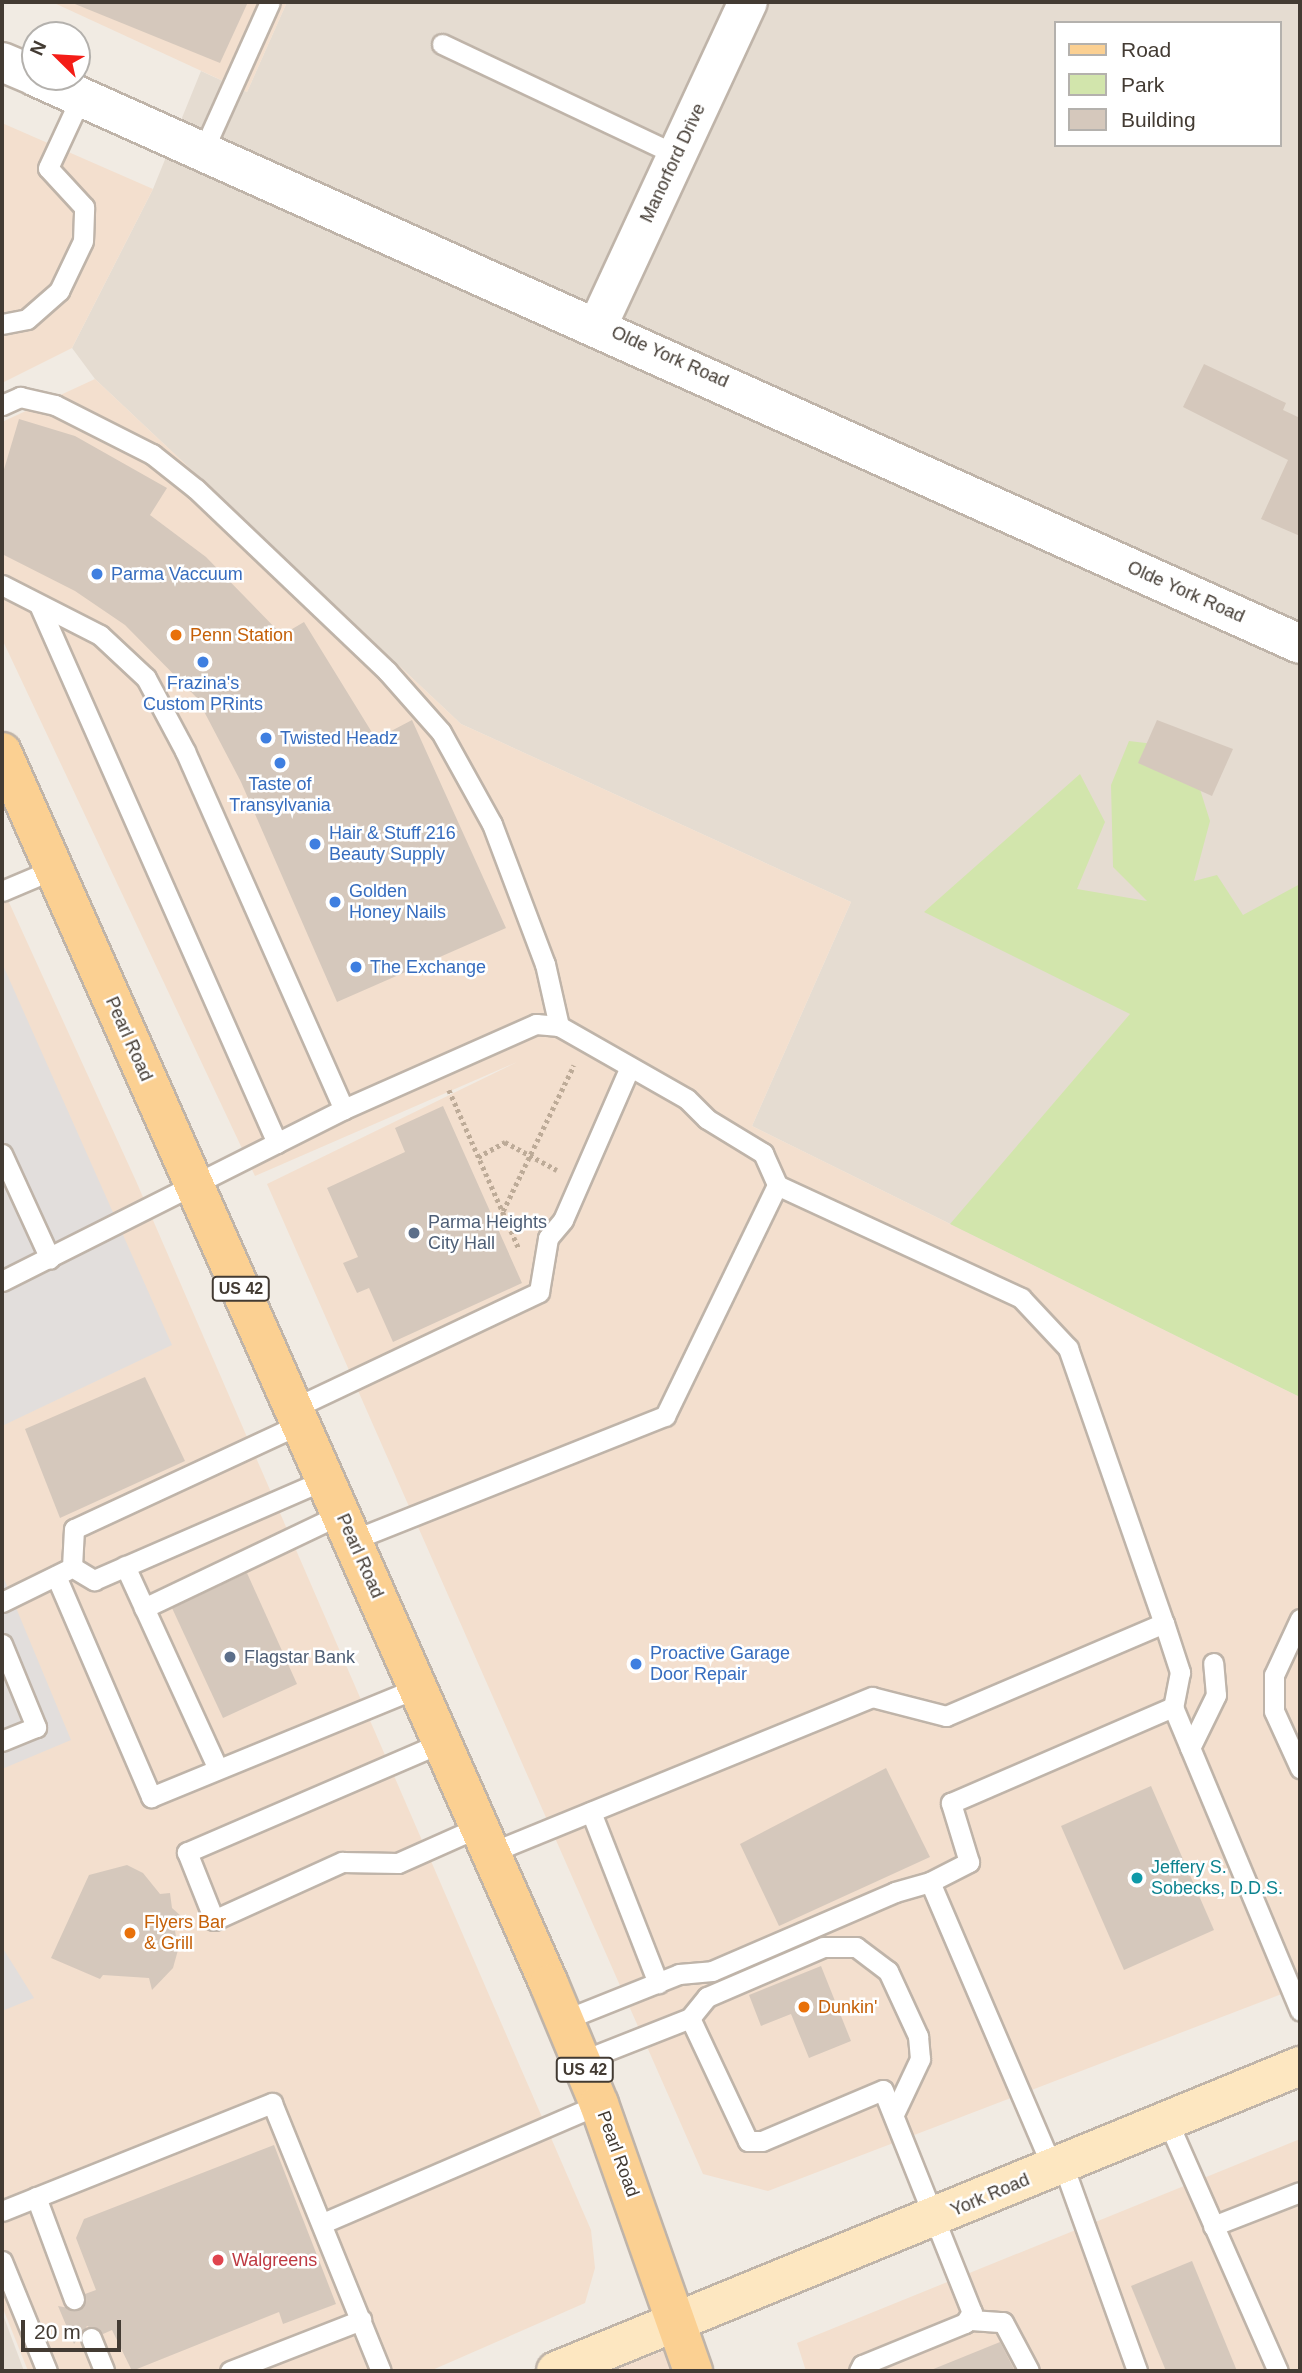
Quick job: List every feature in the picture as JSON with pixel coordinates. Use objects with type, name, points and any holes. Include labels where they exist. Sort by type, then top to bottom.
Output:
[{"type":"main road","name":"Pearl Road","points":[[2,752],[419,1687],[582,2061],[678,2320],[693,2371]]},
{"type":"main road","name":"York Road","points":[[562,2370],[1300,2066]]},
{"type":"street","name":"Manorford Drive","points":[[598,325],[748,2]]},
{"type":"street","name":"Olde York Road","points":[[2,62],[21,70]]},
{"type":"street","name":"Olde York Road","points":[[68,91],[598,325],[1300,644]]},
{"type":"lane","points":[[203,151],[270,2]]},
{"type":"lane","points":[[442,44],[677,155]]},
{"type":"lane","points":[[2,324],[27,319],[59,290],[83,242],[84,207],[48,168],[82,97]]},
{"type":"lane","points":[[2,405],[20,397],[55,405],[152,454],[196,489],[387,671],[441,732],[492,824],[541,953],[559,1026]]},
{"type":"lane","points":[[2,585],[40,607],[100,635],[146,678],[185,751],[344,1109]]},
{"type":"lane","points":[[40,607],[277,1143]]},
{"type":"lane","points":[[2,891],[54,869]]},
{"type":"lane","points":[[2,1281],[344,1109],[536,1024],[559,1026],[630,1067],[763,1153],[777,1185],[1021,1298],[1068,1348],[1180,1672],[1173,1707],[1300,2011]]},
{"type":"lane","points":[[419,1687],[151,1797],[64,1572],[74,1530],[539,1292],[548,1238],[579,1185],[630,1067]]},
{"type":"lane","points":[[2,1154],[50,1259]]},
{"type":"lane","points":[[144,1608],[347,1527],[665,1416],[777,1185]]},
{"type":"lane","points":[[2,1602],[64,1572],[94,1580],[326,1479]]},
{"type":"lane","points":[[125,1566],[218,1769]]},
{"type":"lane","points":[[1300,1619],[1274,1675],[1274,1711],[1300,1769]]},
{"type":"lane","points":[[443,1742],[187,1852],[214,1920],[342,1862],[397,1863],[591,1812],[872,1697],[946,1716],[1164,1623]]},
{"type":"lane","points":[[2,1644],[36,1727],[2,1741]]},
{"type":"lane","points":[[1190,1748],[1216,1695],[1213,1663]]},
{"type":"lane","points":[[564,2020],[658,1983],[712,1971],[895,1892],[930,1882],[969,1862],[951,1803],[1173,1707]]},
{"type":"lane","points":[[591,1812],[658,1983]]},
{"type":"lane","points":[[930,1882],[1058,2167],[1137,2371]]},
{"type":"lane","points":[[582,2061],[690,2018],[707,1997],[824,1947],[842,1944],[869,1951],[888,1971],[918,2036],[920,2059],[894,2114]]},
{"type":"lane","points":[[690,2018],[748,2141],[762,2141],[883,2090],[971,2320]]},
{"type":"lane","points":[[2,2211],[272,2103],[381,2371]]},
{"type":"lane","points":[[323,2223],[599,2104]]},
{"type":"lane","points":[[1167,2122],[1278,2371]]},
{"type":"lane","points":[[1213,2226],[1300,2192]]},
{"type":"lane","points":[[36,2197],[75,2299]]},
{"type":"lane","points":[[2,2260],[47,2371]]},
{"type":"lane","points":[[230,2371],[361,2320]]},
{"type":"lane","points":[[859,2371],[862,2365],[971,2320],[1003,2322],[1029,2371]]},
{"type":"lane","points":[[91,2338],[104,2371]]},
{"type":"path","points":[[502,1212],[585,1041]]},
{"type":"path","points":[[438,1067],[539,1292]]},
{"type":"path","points":[[478,1157],[505,1142],[531,1153],[579,1185]]},
{"type":"shaded area","points":[[52,2],[287,2],[247,92]]},
{"type":"shaded area","points":[[287,2],[1300,2],[1300,1397],[752,1126],[851,902],[461,724],[95,379],[72,348],[153,189],[201,71],[247,92]]},
{"type":"shaded area","points":[[2,123],[153,189],[72,348],[2,383]]},
{"type":"shaded area","points":[[95,379],[461,724],[851,902],[752,1126],[1300,1397],[1300,1987],[768,2191],[703,2174],[267,1184],[517,1062],[255,1176],[2,639],[2,422]]},
{"type":"shaded area","points":[[2,887],[136,1181],[591,2230],[595,2268],[585,2303],[430,2371],[28,2371],[2,2306]]},
{"type":"shaded area","points":[[2,963],[172,1345],[2,1426]]},
{"type":"shaded area","points":[[2,1574],[71,1740],[2,1769]]},
{"type":"shaded area","points":[[2,1947],[34,1998],[2,2011]]},
{"type":"shaded area","points":[[1300,2139],[1300,2371],[806,2371],[797,2343]]},
{"type":"shaded area","points":[[2,2312],[24,2371],[2,2371]]},
{"type":"shaded area","points":[[668,2349],[675,2371],[610,2371]]},
{"type":"green space","points":[[1129,741],[1187,748],[1210,821],[1194,881],[1217,875],[1243,915],[1300,884],[1300,1397],[950,1224],[1130,1014],[924,912],[1080,774],[1105,822],[1077,889],[1147,901],[1113,867],[1111,785]]},
{"type":"building","points":[[70,2],[248,2],[220,63]]},
{"type":"building","points":[[1204,364],[1286,403],[1283,410],[1300,418],[1300,536],[1261,519],[1288,460],[1183,407]]},
{"type":"building","points":[[19,419],[75,436],[167,488],[150,515],[206,557],[282,635],[304,622],[376,739],[412,720],[506,928],[337,1002],[241,782],[197,698],[125,625],[75,591],[2,554],[2,476]]},
{"type":"building","points":[[1157,720],[1233,749],[1212,796],[1138,763]]},
{"type":"building","points":[[443,1106],[522,1283],[393,1342],[369,1288],[357,1293],[343,1263],[358,1257],[327,1188],[405,1152],[395,1128]]},
{"type":"building","points":[[145,1377],[185,1461],[60,1518],[25,1429]]},
{"type":"building","points":[[247,1573],[297,1684],[223,1718],[172,1608]]},
{"type":"building","points":[[886,1768],[930,1857],[779,1926],[740,1844]]},
{"type":"building","name":"Jeffery S. Sobecks, D.D.S.","points":[[1151,1786],[1214,1930],[1124,1970],[1061,1826]]},
{"type":"building","points":[[127,1865],[143,1873],[160,1894],[170,1893],[172,1908],[181,1916],[174,1924],[178,1950],[173,1968],[152,1990],[149,1978],[103,1975],[100,1979],[51,1958],[89,1875]]},
{"type":"building","points":[[821,1966],[851,2041],[809,2058],[791,2014],[761,2026],[749,1995]]},
{"type":"building","points":[[274,2145],[336,2304],[283,2324],[279,2312],[132,2371],[112,2330],[103,2334],[87,2326],[74,2344],[58,2306],[79,2310],[85,2294],[96,2290],[76,2238],[84,2219]]},
{"type":"building","points":[[1192,2261],[1237,2371],[1166,2371],[1131,2286]]},
{"type":"building","points":[[1000,2342],[1015,2371],[931,2371],[931,2370]]},
{"type":"place","name":"Parma Vaccuum","points":[[97,574]]},
{"type":"place","name":"Penn Station","points":[[176,635]]},
{"type":"place","name":"Frazina's Custom PRints","points":[[203,662]]},
{"type":"place","name":"Twisted Headz","points":[[266,738]]},
{"type":"place","name":"Taste of Transylvania","points":[[280,763]]},
{"type":"place","name":"Hair & Stuff 216 Beauty Supply","points":[[315,844]]},
{"type":"place","name":"Golden Honey Nails","points":[[335,902]]},
{"type":"place","name":"The Exchange","points":[[356,967]]},
{"type":"place","name":"Parma Heights City Hall","points":[[414,1233]]},
{"type":"place","name":"Flagstar Bank","points":[[230,1657]]},
{"type":"place","name":"Proactive Garage Door Repair","points":[[636,1664]]},
{"type":"place","name":"Jeffery S. Sobecks, D.D.S.","points":[[1137,1878]]},
{"type":"place","name":"Flyers Bar & Grill","points":[[130,1933]]},
{"type":"place","name":"Dunkin'","points":[[804,2007]]},
{"type":"place","name":"Walgreens","points":[[218,2260]]}]
